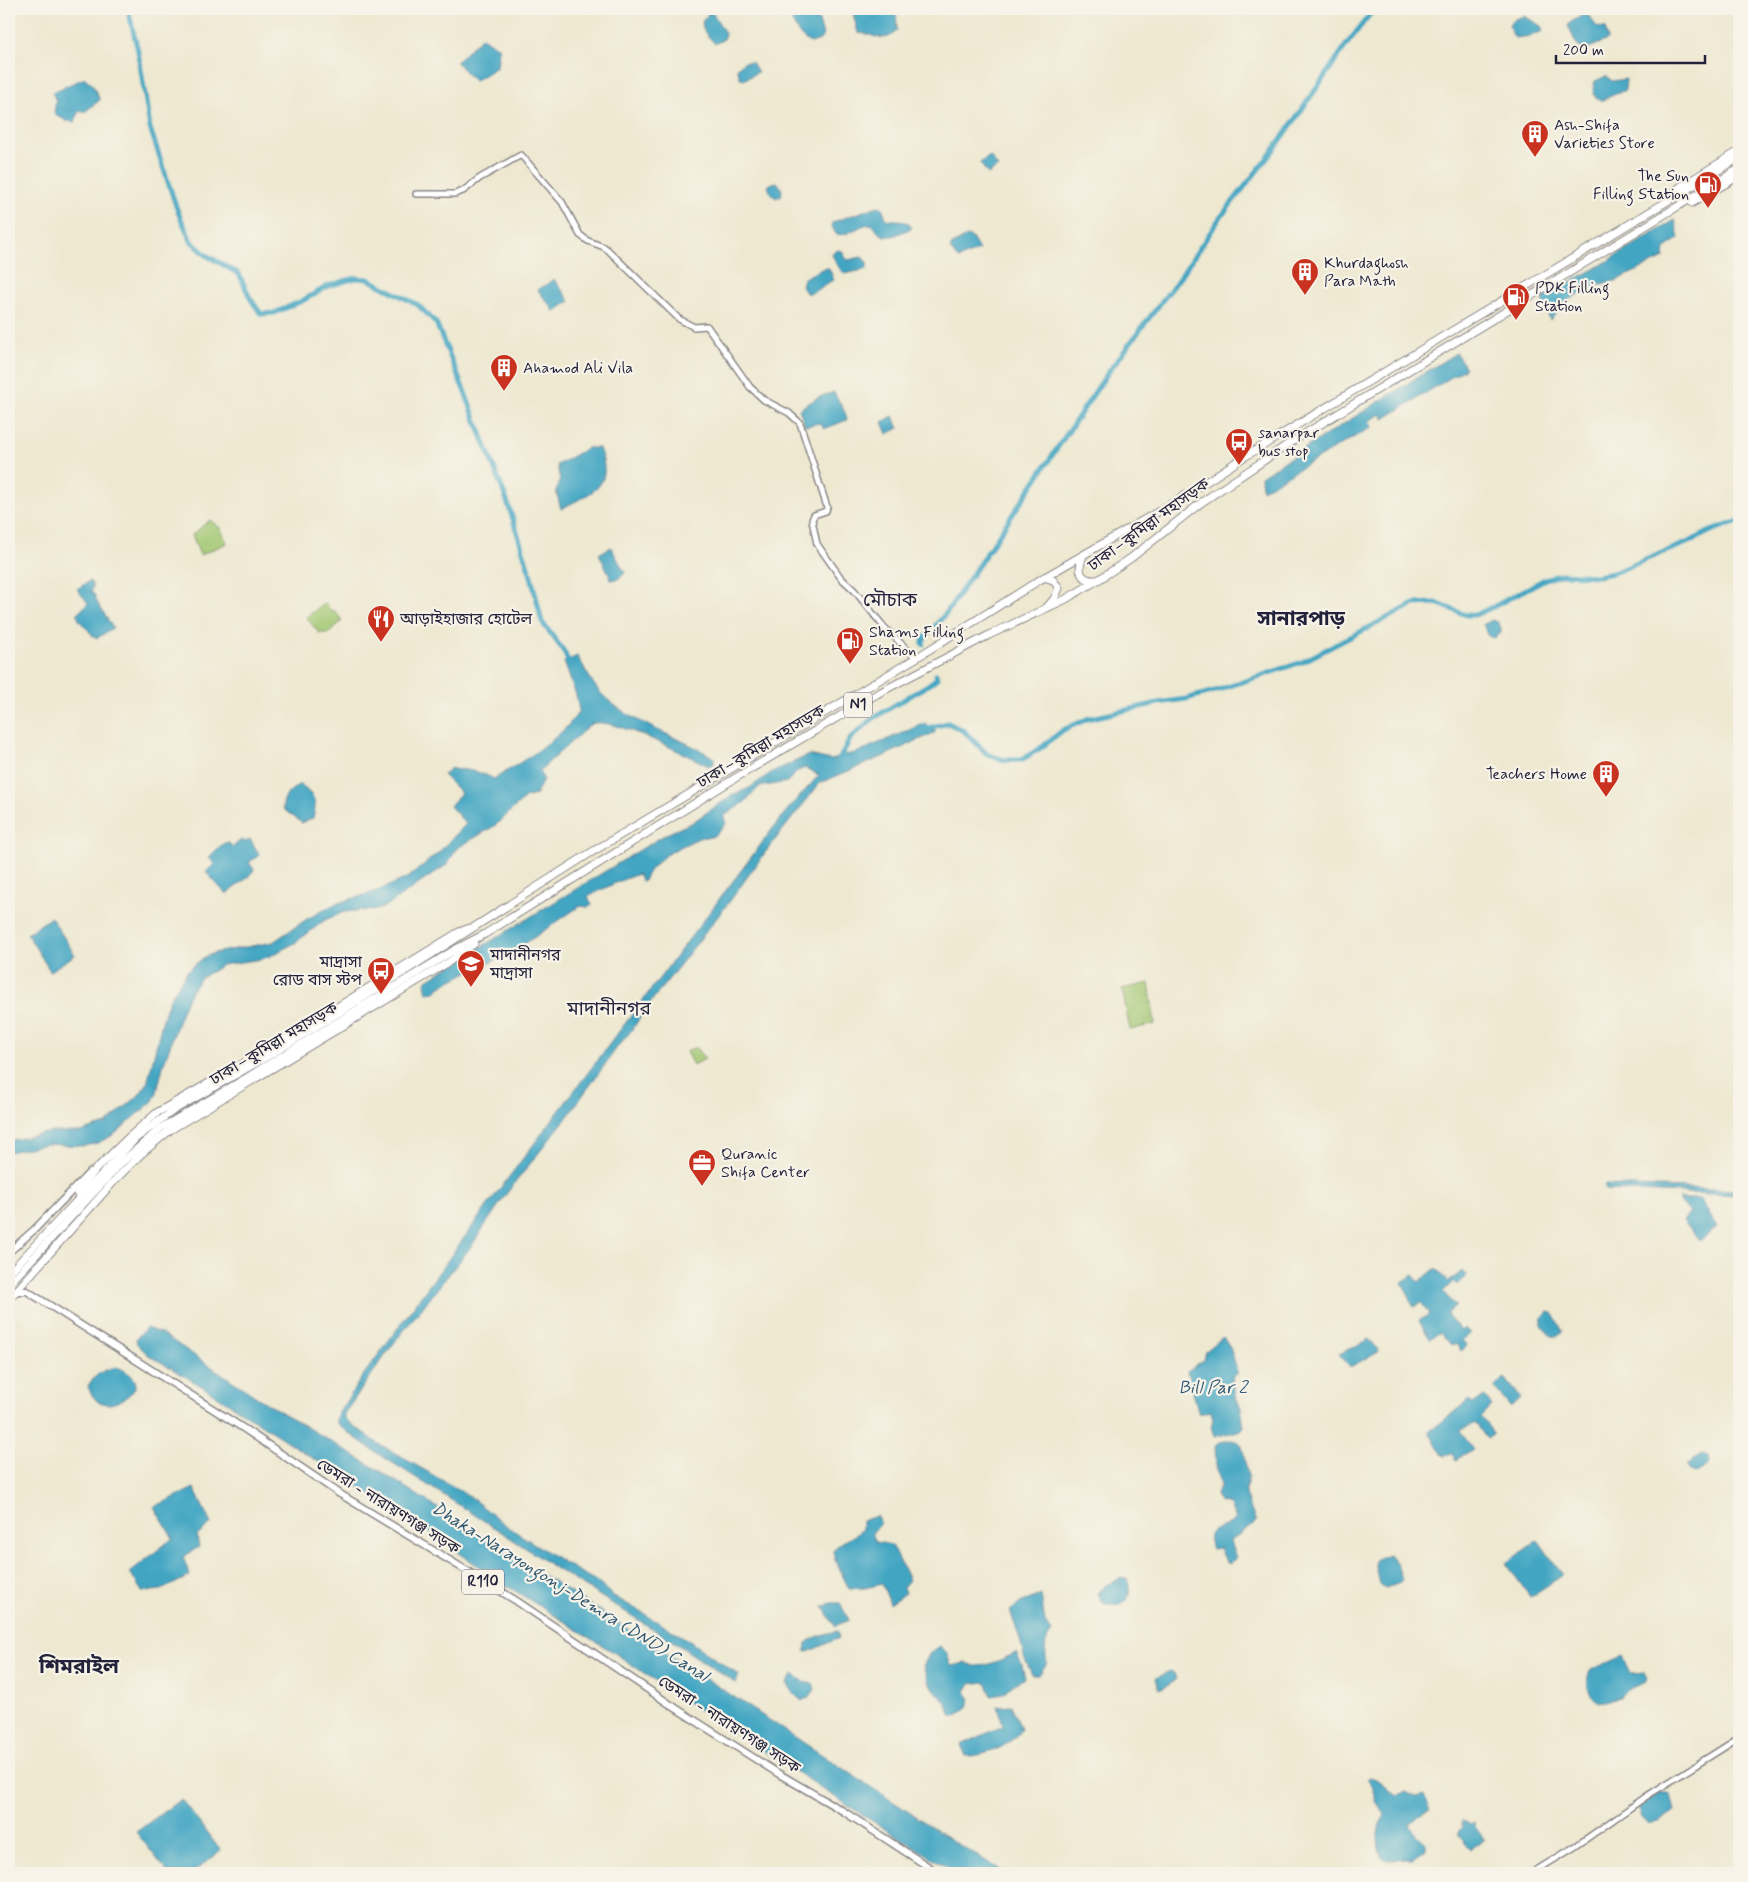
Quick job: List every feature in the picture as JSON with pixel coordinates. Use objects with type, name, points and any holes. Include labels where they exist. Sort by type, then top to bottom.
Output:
[{"type":"highway","points":[[1661,205],[1680,187],[1739,151]]},
{"type":"highway","name":"ঢাকা–কুমিল্লা মহাসড়ক","points":[[9,1273],[134,1140],[174,1110],[358,1001],[587,855],[916,658],[1044,577],[1180,499],[1241,459],[1739,158]]},
{"type":"highway","name":"ঢাকা–কুমিল্লা মহাসড়ক","points":[[9,1284],[120,1164],[161,1128],[243,1080],[456,949],[485,934],[729,782],[877,694],[989,635],[1066,599],[1098,580],[1130,558],[1202,502],[1293,441],[1739,169]]},
{"type":"highway","points":[[1669,212],[1703,197],[1739,176]]},
{"type":"highway","points":[[1083,556],[1079,570],[1082,577],[1098,580]]},
{"type":"highway","points":[[1044,577],[1053,580],[1059,588],[1054,599],[1046,608]]},
{"type":"highway","points":[[9,1265],[74,1197],[95,1170],[158,1112],[269,1049],[459,932],[479,925]]},
{"type":"highway","points":[[9,1299],[115,1180],[140,1154],[170,1130],[449,962],[485,934]]},
{"type":"main road","points":[[9,1252],[95,1170]]},
{"type":"main road","points":[[16,1291],[27,1291],[24,1281]]},
{"type":"main road","name":"ডেমরা - নারায়ণগঞ্জ সড়ক","points":[[27,1291],[246,1430],[340,1494],[514,1600],[684,1714],[938,1873]]},
{"type":"street","points":[[416,194],[455,194],[521,155],[562,202],[580,235],[588,241],[608,250],[679,319],[694,327],[708,326],[750,387],[764,400],[789,413],[800,423],[827,508],[826,511],[814,515],[812,520],[817,544],[841,578],[854,590],[884,627],[916,658]]},
{"type":"street","points":[[1532,1873],[1576,1846],[1647,1796],[1739,1738]]},
{"type":"green space","points":[[210,520],[221,529],[227,543],[200,555],[192,535]]},
{"type":"green space","points":[[325,603],[331,611],[334,610],[341,619],[341,622],[329,633],[319,633],[306,617]]},
{"type":"green space","points":[[1149,983],[1155,1024],[1130,1030],[1122,989]]},
{"type":"green space","points":[[695,1047],[705,1059],[693,1065],[686,1052]]},
{"type":"water","points":[[706,9],[711,10],[725,33],[724,39],[715,44],[702,26],[704,18],[708,15]]},
{"type":"water","points":[[790,9],[818,9],[818,18],[823,35],[820,40],[811,43],[799,34],[791,19]]},
{"type":"water","points":[[861,9],[873,11],[878,9],[899,9],[896,12],[897,30],[891,36],[885,38],[858,33],[853,14]]},
{"type":"water","points":[[1583,15],[1589,16],[1597,27],[1605,28],[1608,40],[1582,50],[1576,43],[1568,26]]},
{"type":"water","points":[[1524,16],[1541,26],[1543,31],[1531,36],[1515,38],[1509,24],[1515,19]]},
{"type":"water","points":[[482,37],[499,48],[497,67],[474,81],[456,62]]},
{"type":"water","points":[[744,62],[752,62],[758,72],[744,80],[740,78],[737,68]]},
{"type":"water","points":[[1606,76],[1612,81],[1626,79],[1625,90],[1600,101],[1594,95],[1594,84],[1595,81]]},
{"type":"water","points":[[85,78],[92,84],[100,100],[86,111],[78,112],[75,122],[66,121],[54,113],[56,101],[52,92]]},
{"type":"water","points":[[990,156],[998,167],[988,174],[980,163]]},
{"type":"water","points":[[777,182],[782,192],[781,196],[776,198],[771,194],[768,186]]},
{"type":"water","points":[[878,206],[882,207],[886,218],[889,220],[900,220],[912,228],[893,236],[884,236],[872,224],[868,224],[840,235],[836,234],[831,225],[833,222]]},
{"type":"water","points":[[1675,220],[1679,238],[1665,249],[1664,258],[1615,281],[1596,285],[1568,300],[1550,320],[1542,299]]},
{"type":"water","points":[[967,236],[972,238],[979,250],[958,259],[950,249],[952,245]]},
{"type":"water","points":[[842,251],[847,260],[862,257],[867,262],[867,269],[845,274],[832,255],[833,252]]},
{"type":"water","points":[[824,268],[829,268],[834,280],[817,291],[806,293],[802,286],[804,278]]},
{"type":"water","points":[[554,279],[570,301],[555,312],[538,290]]},
{"type":"water","points":[[1456,353],[1466,368],[1384,419],[1381,414],[1369,421],[1372,427],[1262,490],[1261,476]]},
{"type":"water","points":[[834,392],[847,420],[824,429],[820,423],[805,426],[799,409],[819,397]]},
{"type":"water","points":[[893,416],[899,428],[887,434],[882,422]]},
{"type":"water","points":[[587,448],[599,448],[603,461],[604,472],[602,480],[591,493],[561,509],[556,491],[560,480],[557,465]]},
{"type":"water","points":[[611,547],[625,573],[618,579],[610,580],[599,554]]},
{"type":"water","points":[[90,581],[93,586],[91,592],[94,594],[113,628],[96,639],[79,620],[77,614],[88,603],[77,589]]},
{"type":"water","points":[[1492,620],[1498,622],[1501,628],[1501,633],[1494,638],[1488,636],[1483,624]]},
{"type":"water","points":[[577,656],[597,688],[612,703],[639,721],[714,758],[714,764],[712,766],[707,765],[649,738],[614,725],[591,724],[540,772],[543,779],[536,795],[526,797],[496,825],[456,849],[448,864],[391,903],[380,909],[344,912],[325,920],[295,943],[270,956],[222,965],[201,978],[191,991],[183,1008],[153,1101],[115,1134],[98,1143],[84,1146],[47,1144],[9,1152],[9,1141],[50,1132],[80,1132],[106,1124],[138,1096],[147,1084],[163,1018],[170,998],[188,970],[203,958],[214,953],[273,942],[307,919],[335,904],[377,891],[409,877],[439,852],[466,824],[450,806],[461,793],[443,775],[451,768],[477,772],[494,779],[552,741],[579,711],[576,695],[564,662]]},
{"type":"water","points":[[925,723],[936,732],[820,783],[650,1003],[568,1116],[507,1193],[470,1248],[394,1343],[344,1414],[344,1417],[350,1423],[379,1444],[468,1495],[508,1527],[596,1581],[612,1595],[685,1638],[739,1675],[735,1683],[377,1453],[347,1432],[336,1422],[336,1417],[362,1377],[496,1194],[783,815],[819,775],[805,768],[798,771],[787,782],[759,787],[745,802],[724,816],[726,824],[717,833],[711,837],[699,838],[667,855],[653,866],[644,881],[642,881],[638,874],[588,897],[592,905],[588,907],[580,906],[523,945],[479,969],[477,967],[439,987],[435,992],[427,993],[425,984],[427,980],[666,834],[691,823],[731,796],[751,787],[772,772],[809,755],[831,760],[856,753]]},
{"type":"water","points":[[300,784],[312,795],[315,802],[313,818],[302,823],[283,809],[285,797]]},
{"type":"water","points":[[242,839],[244,842],[250,839],[260,855],[249,862],[254,870],[246,879],[226,894],[206,872],[214,864],[209,857],[224,843],[229,843],[233,847]]},
{"type":"water","points":[[51,917],[75,955],[50,971],[27,934]]},
{"type":"water","points":[[1604,1185],[1739,1190],[1739,1195],[1606,1190]]},
{"type":"water","points":[[1678,1199],[1700,1199],[1717,1227],[1700,1241],[1683,1221],[1690,1213]]},
{"type":"water","points":[[1436,1268],[1449,1282],[1462,1271],[1467,1276],[1458,1285],[1453,1282],[1443,1292],[1456,1306],[1447,1314],[1461,1331],[1465,1328],[1470,1333],[1462,1340],[1467,1346],[1461,1351],[1456,1344],[1452,1346],[1440,1332],[1430,1339],[1419,1321],[1429,1314],[1421,1302],[1414,1307],[1402,1282],[1413,1275],[1419,1282]]},
{"type":"water","points":[[1548,1312],[1553,1313],[1563,1332],[1557,1337],[1552,1336],[1542,1327],[1542,1319]]},
{"type":"water","points":[[146,1328],[161,1333],[258,1398],[375,1468],[716,1685],[956,1843],[1006,1873],[957,1873],[880,1826],[616,1654],[504,1584],[400,1512],[345,1479],[203,1387],[147,1354],[137,1344],[136,1339]]},
{"type":"water","name":"Bill Par 2","points":[[1223,1337],[1230,1349],[1235,1364],[1237,1373],[1232,1377],[1235,1395],[1241,1408],[1244,1427],[1238,1431],[1214,1437],[1211,1426],[1213,1420],[1211,1411],[1199,1414],[1187,1371],[1204,1360],[1206,1351]]},
{"type":"water","points":[[1369,1339],[1378,1350],[1377,1353],[1350,1367],[1339,1354]]},
{"type":"water","points":[[117,1367],[134,1378],[136,1383],[133,1391],[119,1401],[110,1404],[98,1402],[91,1394],[88,1386],[100,1373]]},
{"type":"water","points":[[1505,1378],[1521,1398],[1510,1407],[1494,1387]]},
{"type":"water","points":[[1484,1396],[1492,1406],[1481,1417],[1494,1434],[1487,1439],[1475,1423],[1460,1431],[1473,1449],[1456,1460],[1451,1453],[1444,1457],[1429,1432],[1469,1400],[1473,1404]]},
{"type":"water","points":[[1231,1440],[1239,1442],[1242,1446],[1248,1476],[1245,1495],[1256,1522],[1230,1541],[1236,1558],[1230,1564],[1226,1562],[1220,1548],[1212,1549],[1210,1536],[1212,1532],[1236,1519],[1230,1505],[1219,1502],[1216,1494],[1221,1485],[1216,1465],[1215,1446],[1220,1442]]},
{"type":"water","points":[[1701,1454],[1708,1457],[1709,1464],[1702,1471],[1693,1473],[1687,1465]]},
{"type":"water","points":[[194,1488],[211,1524],[197,1536],[199,1547],[183,1557],[190,1576],[161,1590],[142,1592],[130,1572],[173,1538],[154,1507]]},
{"type":"water","points":[[876,1516],[881,1523],[872,1533],[876,1542],[892,1545],[909,1580],[903,1587],[905,1593],[890,1604],[882,1584],[849,1589],[835,1560],[833,1551],[839,1544],[862,1529],[862,1521]]},
{"type":"water","points":[[1538,1540],[1563,1575],[1530,1597],[1506,1563]]},
{"type":"water","points":[[1389,1554],[1397,1564],[1402,1580],[1398,1584],[1385,1588],[1380,1584],[1375,1562],[1376,1559]]},
{"type":"water","points":[[1121,1578],[1127,1579],[1129,1586],[1126,1602],[1117,1605],[1103,1603],[1098,1593],[1106,1585]]},
{"type":"water","points":[[1041,1595],[1045,1622],[1052,1632],[1046,1643],[1047,1663],[1039,1675],[1032,1675],[1024,1657],[1010,1611],[1020,1603]]},
{"type":"water","points":[[831,1603],[840,1603],[849,1620],[835,1626],[823,1607]]},
{"type":"water","points":[[838,1631],[839,1638],[808,1652],[805,1651],[806,1643],[821,1635]]},
{"type":"water","points":[[940,1646],[947,1654],[951,1666],[965,1663],[977,1666],[984,1665],[1016,1653],[1022,1665],[1025,1678],[1003,1694],[991,1696],[987,1683],[971,1684],[966,1691],[970,1699],[968,1708],[956,1716],[952,1716],[946,1703],[930,1684],[923,1666],[930,1653]]},
{"type":"water","points":[[1622,1656],[1630,1673],[1645,1672],[1648,1678],[1646,1682],[1610,1701],[1599,1702],[1595,1700],[1588,1688],[1588,1678],[1591,1670]]},
{"type":"water","points":[[1170,1671],[1174,1673],[1176,1679],[1169,1685],[1159,1689],[1156,1678]]},
{"type":"water","points":[[793,1674],[806,1683],[813,1683],[815,1689],[811,1695],[802,1701],[794,1694],[787,1683]]},
{"type":"water","points":[[1011,1705],[1021,1729],[1011,1741],[989,1752],[966,1756],[961,1745],[1003,1726],[998,1706]]},
{"type":"water","points":[[1370,1777],[1398,1795],[1406,1792],[1416,1797],[1424,1795],[1431,1809],[1410,1824],[1426,1843],[1426,1850],[1412,1859],[1389,1860],[1381,1857],[1378,1841],[1379,1830],[1385,1816],[1376,1801],[1367,1779]]},
{"type":"water","points":[[1656,1792],[1671,1795],[1675,1811],[1659,1822],[1649,1825],[1641,1817],[1638,1805]]},
{"type":"water","points":[[181,1799],[221,1851],[192,1873],[168,1873],[136,1832]]},
{"type":"water","points":[[1462,1821],[1471,1824],[1474,1822],[1485,1840],[1471,1850],[1458,1835],[1458,1831],[1462,1827]]},
{"type":"waterway","points":[[128,9],[138,51],[150,128],[178,212],[191,241],[206,255],[239,274],[250,298],[261,314],[274,313],[302,301],[328,286],[355,278],[368,279],[418,305],[436,323],[507,501],[531,576],[542,622],[563,650],[570,665]]},
{"type":"waterway","points":[[923,644],[923,640],[947,612],[1109,371],[1178,280],[1220,218],[1276,147],[1347,44],[1374,9]]},
{"type":"waterway","points":[[924,729],[948,723],[964,731],[988,755],[1005,760],[1021,760],[1042,747],[1063,730],[1087,719],[1158,703],[1186,699],[1302,662],[1414,604],[1436,603],[1466,615],[1475,615],[1545,579],[1563,574],[1597,576],[1613,573],[1739,521]]},
{"type":"waterway","points":[[838,762],[850,739],[872,719],[928,685],[937,678],[936,674]]},
{"type":"place","name":"Ash-Shifa Varieties Store","points":[[1535,158]]},
{"type":"place","name":"The Sun Filling Station","points":[[1708,209]]},
{"type":"place","name":"Khurdaghosh Para Math","points":[[1305,296]]},
{"type":"place","name":"PDK Filling Station","points":[[1516,321]]},
{"type":"place","name":"Ahamod Ali Vila","points":[[504,392]]},
{"type":"place","name":"sanarpar bus stop","points":[[1239,466]]},
{"type":"place","name":"আড়াইহাজার হোটেল","points":[[381,643]]},
{"type":"place","name":"Shams Filling Station","points":[[850,665]]},
{"type":"place","name":"Teachers Home","points":[[1606,798]]},
{"type":"place","name":"মাদানীনগর মাদ্রাসা","points":[[471,988]]},
{"type":"place","name":"মাদ্রাসা রোড বাস স্টপ","points":[[381,995]]},
{"type":"place","name":"Quranic Shifa Center","points":[[702,1187]]},
{"type":"district","name":"মৌচাক","points":[[890,600]]},
{"type":"district","name":"সানারপাড়","points":[[1301,619]]},
{"type":"district","name":"মাদানীনগর","points":[[609,1009]]},
{"type":"district","name":"শিমরাইল","points":[[79,1667]]},
{"type":"water label","name":"Dhaka-Narayongonj-Demra (DND) Canal","points":[[570,1592]]}]
